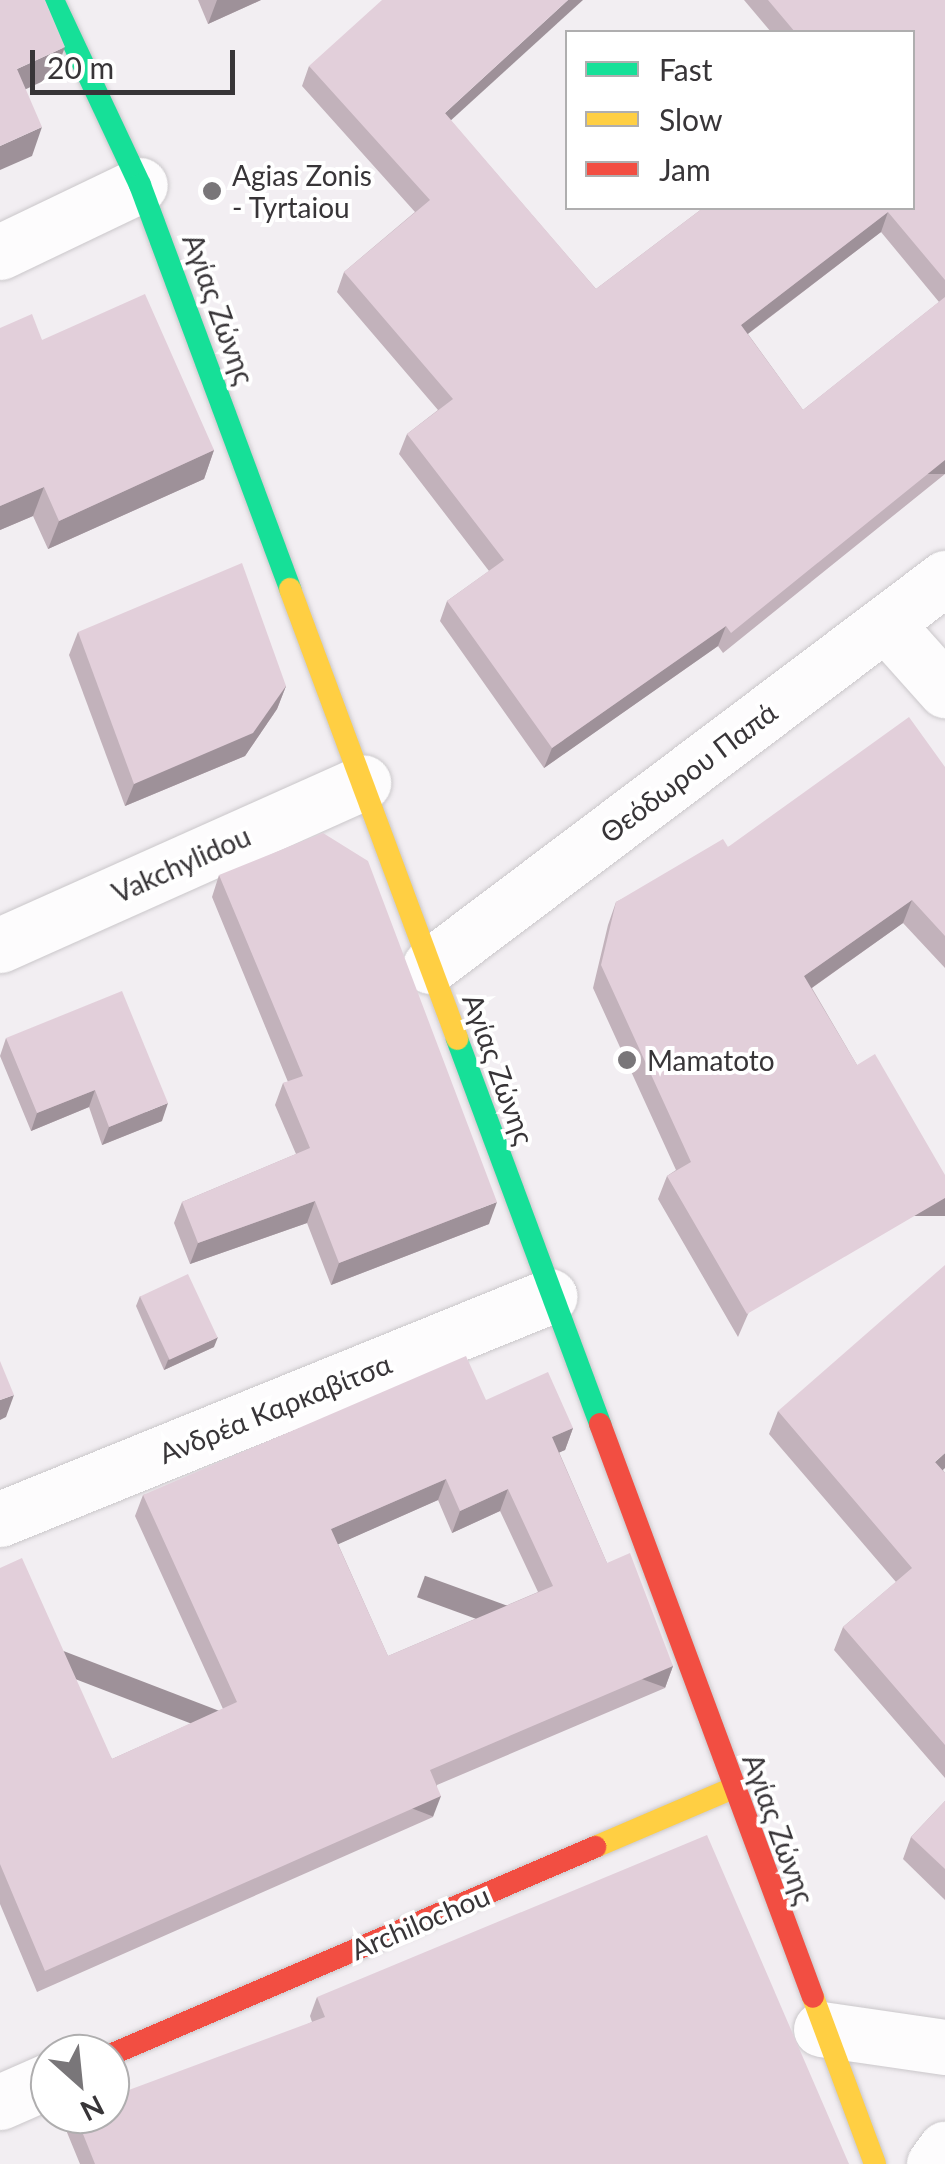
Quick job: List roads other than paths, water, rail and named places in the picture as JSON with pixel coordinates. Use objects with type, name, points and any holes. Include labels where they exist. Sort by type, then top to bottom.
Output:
[{"type":"main road","name":"Αγίας Ζώνης","points":[[54,0],[140,185],[550,1296],[686,1640],[730,1789],[875,2164]]},
{"type":"main road","name":"Archilochou","points":[[130,2046],[730,1789]]},
{"type":"street","points":[[0,252],[140,185]]},
{"type":"street","name":"Θεόδωρου Παπά","points":[[430,966],[945,578]]},
{"type":"street","points":[[886,624],[945,690]]},
{"type":"street","name":"Vakchylidou","points":[[0,945],[363,783]]},
{"type":"street","name":"Ανδρέα Καρκαβίτσα","points":[[0,1519],[550,1296]]},
{"type":"street","points":[[821,2029],[945,2047]]},
{"type":"street","points":[[0,2102],[30,2089]]},
{"type":"street","points":[[934,2164],[945,2149]]},
{"type":"place","name":"Agias Zonis - Tyrtaiou","points":[[212,191]]},
{"type":"place","name":"Mamatoto","points":[[627,1060]]}]
